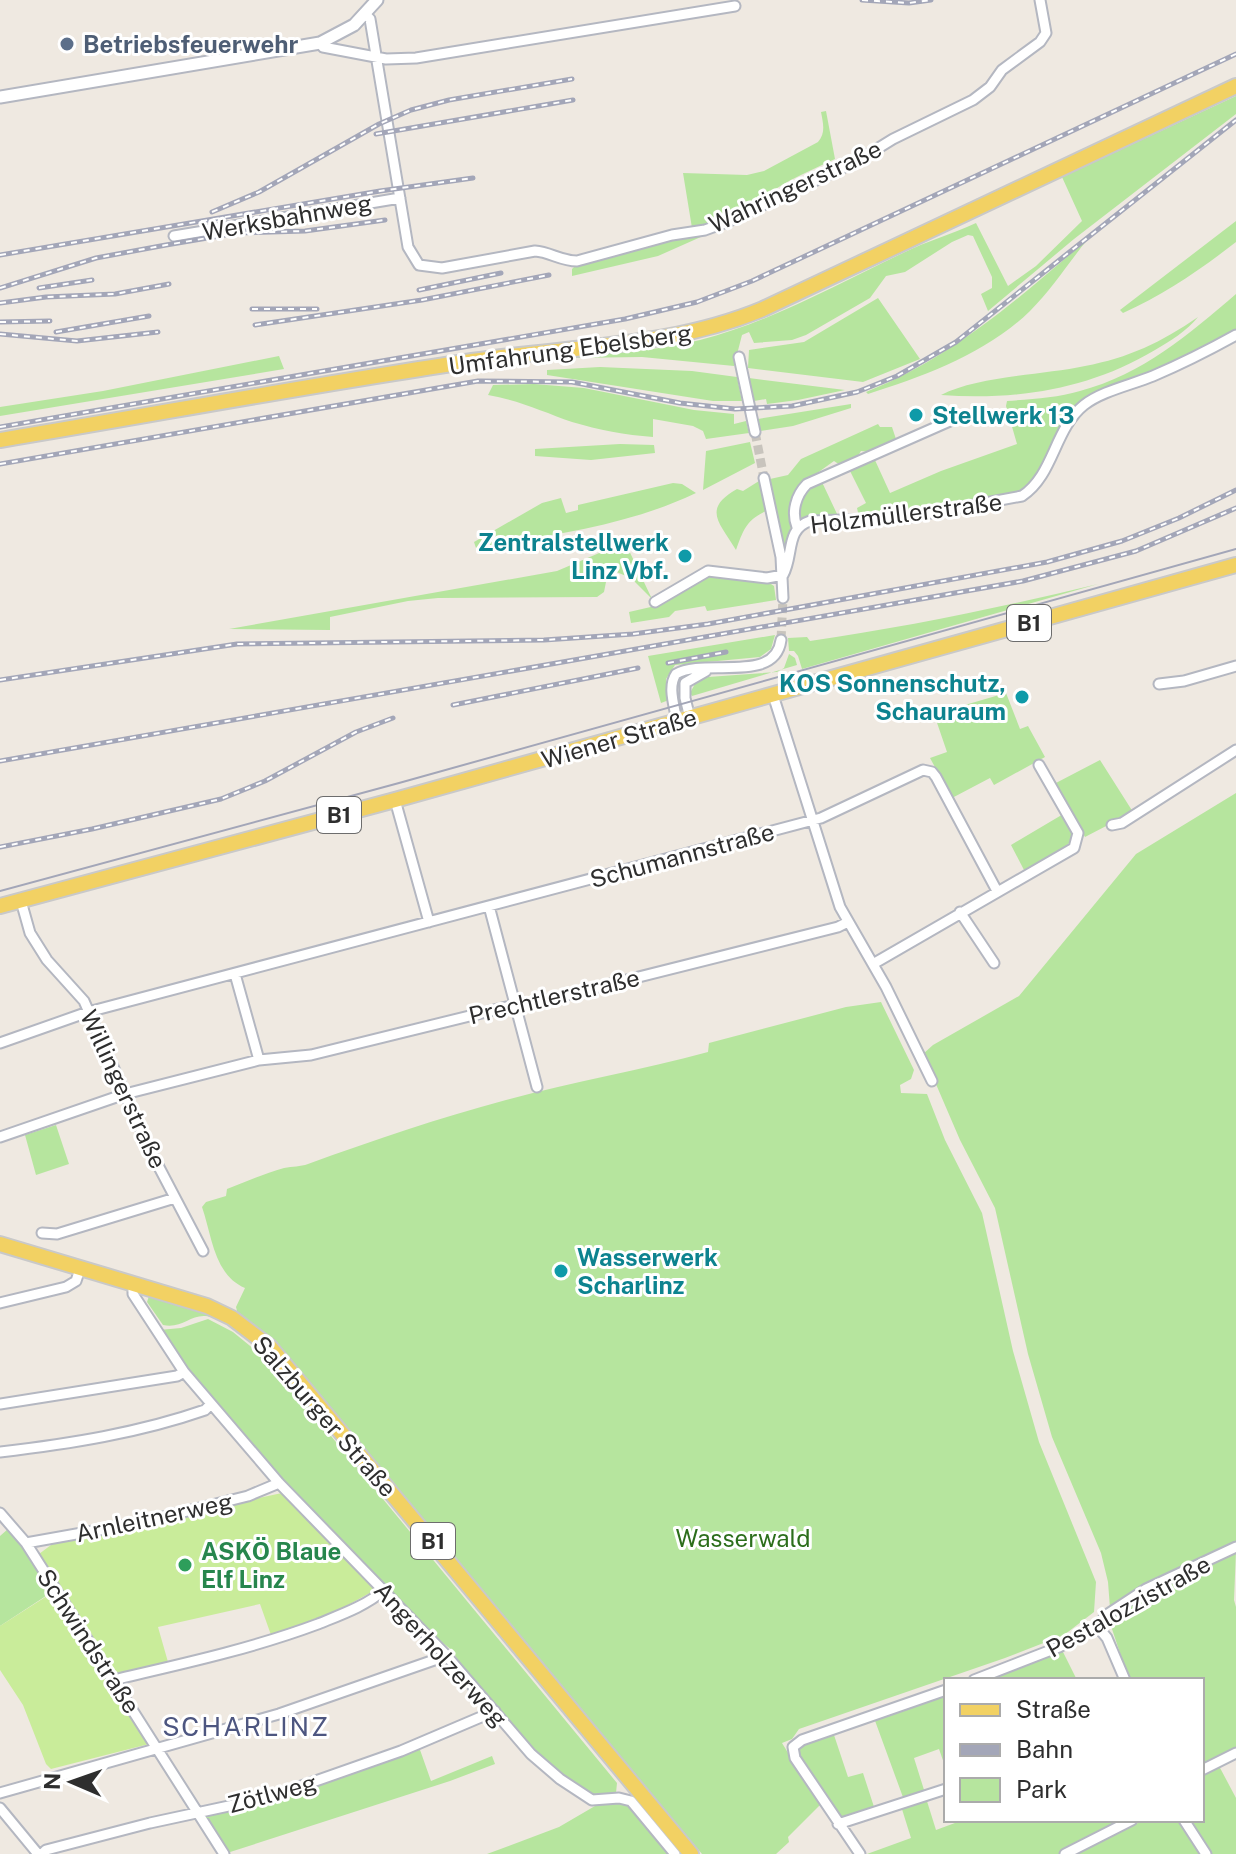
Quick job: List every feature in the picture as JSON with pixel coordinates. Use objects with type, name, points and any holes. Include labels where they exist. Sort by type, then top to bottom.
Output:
[{"type":"main road","name":"Umfahrung Ebelsberg","points":[[0,440],[479,360],[664,339],[714,328],[802,291],[1236,86]]},
{"type":"main road","name":"Wiener Straße","points":[[0,906],[395,800],[1236,565]]},
{"type":"main road","name":"Salzburger Straße","points":[[0,1244],[189,1299],[219,1312],[270,1347],[691,1854]]},
{"type":"street","points":[[0,97],[320,43],[345,32],[377,0]]},
{"type":"street","name":"Wahringerstraße","points":[[365,14],[370,19],[411,255],[419,265],[442,268],[535,251],[561,260],[577,261],[727,222],[859,160],[893,139],[973,100],[992,84],[1002,70],[1040,42],[1046,33],[1040,0]]},
{"type":"street","points":[[320,43],[323,47],[400,59],[735,6]]},
{"type":"street","name":"Werksbahnweg","points":[[174,236],[400,198]]},
{"type":"street","name":"Holzmüllerstraße","points":[[783,575],[797,527],[819,520],[904,518],[1022,496],[1031,491],[1042,477],[1067,426],[1085,404],[1166,370],[1236,335]]},
{"type":"street","points":[[739,357],[755,432]]},
{"type":"street","name":"Holzmüllerstraße","points":[[797,527],[796,499],[807,484],[959,417]]},
{"type":"street","points":[[764,478],[783,575],[783,598]]},
{"type":"street","points":[[655,602],[708,571],[767,578],[783,575]]},
{"type":"street","points":[[684,720],[672,689],[673,677],[681,671],[766,663],[779,651],[781,640]]},
{"type":"street","points":[[1159,684],[1184,681],[1236,666]]},
{"type":"street","points":[[773,695],[832,887],[932,1081]]},
{"type":"street","points":[[1112,825],[1122,823],[1236,750]]},
{"type":"street","points":[[873,964],[1070,851],[1076,844],[1078,833],[1075,825],[1039,765]]},
{"type":"street","name":"Schumannstraße","points":[[0,1043],[88,1012],[811,820],[914,773],[928,770],[936,777],[997,891]]},
{"type":"street","points":[[395,800],[429,922]]},
{"type":"street","name":"Willingerstraße","points":[[21,901],[30,933],[47,960],[84,1001],[125,1094],[203,1251]]},
{"type":"street","points":[[489,906],[537,1087]]},
{"type":"street","points":[[960,912],[994,963]]},
{"type":"street","name":"Prechtlerstraße","points":[[0,1137],[125,1094],[259,1060],[311,1055],[848,922]]},
{"type":"street","points":[[235,974],[259,1060]]},
{"type":"street","name":"Willingerstraße","points":[[42,1233],[57,1234],[175,1198]]},
{"type":"street","points":[[0,1303],[71,1285],[80,1269]]},
{"type":"street","name":"Angerholzerweg","points":[[133,1283],[133,1294],[184,1372],[211,1404],[279,1483],[445,1654],[531,1754],[582,1795],[598,1801],[626,1799],[675,1854]]},
{"type":"street","points":[[0,1404],[177,1376],[184,1372]]},
{"type":"street","points":[[0,1452],[151,1427],[205,1410],[211,1404]]},
{"type":"street","name":"Arnleitnerweg","points":[[26,1543],[141,1522],[248,1496],[279,1483]]},
{"type":"street","name":"Schwindstraße","points":[[0,1513],[26,1543],[224,1854]]},
{"type":"street","name":"Pestalozzistraße","points":[[979,1678],[1050,1651],[1097,1626],[1108,1614],[1146,1589],[1236,1547]]},
{"type":"street","points":[[113,1680],[268,1641],[334,1617],[384,1590]]},
{"type":"street","points":[[1097,1626],[1107,1638],[1124,1678]]},
{"type":"street","points":[[0,1793],[346,1692],[445,1654]]},
{"type":"street","points":[[860,1854],[795,1758],[793,1747],[802,1740],[944,1691]]},
{"type":"street","name":"Zötlweg","points":[[40,1854],[46,1850],[296,1789],[401,1751],[495,1711]]},
{"type":"street","points":[[1204,1769],[1236,1753]]},
{"type":"street","points":[[838,1824],[944,1790]]},
{"type":"street","points":[[0,1808],[40,1854]]},
{"type":"street","points":[[1065,1854],[1128,1822]]},
{"type":"street","points":[[1185,1822],[1206,1854]]},
{"type":"green space","points":[[1236,96],[1236,114],[1074,239],[988,311],[981,294],[992,288],[992,277],[973,236],[968,235],[905,272],[886,276],[870,298],[806,335],[792,340],[754,343],[749,332],[742,335],[734,366],[642,357],[567,358],[667,347],[726,332],[778,313],[912,249],[976,223],[1008,286],[1036,266],[1082,221],[1062,177]]},
{"type":"green space","points":[[826,111],[835,159],[789,181],[731,216],[692,228],[683,173],[747,175],[764,171],[818,142],[823,131],[821,112]]},
{"type":"green space","points":[[1236,221],[1236,242],[1168,290],[1123,313],[1120,310]]},
{"type":"green space","points":[[712,232],[658,256],[572,276],[572,269],[577,264],[650,244]]},
{"type":"green space","points":[[1088,239],[1038,303],[995,339],[933,371],[868,394],[866,392],[956,344]]},
{"type":"green space","points":[[1236,294],[1236,331],[1153,372],[1089,398],[1069,419],[1040,473],[1018,493],[906,514],[859,517],[857,508],[866,503],[849,469],[874,458],[890,493],[1017,444],[1007,401],[1044,398],[1103,384],[1164,352]]},
{"type":"green space","points":[[878,298],[920,359],[863,382],[748,368],[749,350],[804,342]]},
{"type":"green space","points":[[1198,317],[1184,331],[1130,364],[1078,383],[1024,394],[941,395],[973,384],[1101,363],[1158,341]]},
{"type":"green space","points":[[279,356],[284,369],[0,416],[0,407],[103,391]]},
{"type":"green space","points":[[600,367],[692,371],[737,377],[742,401],[713,401],[547,375],[547,370]]},
{"type":"green space","points":[[749,378],[845,390],[767,404],[766,399],[754,401]]},
{"type":"green space","points":[[493,385],[584,388],[694,410],[734,414],[734,424],[746,421],[749,433],[706,439],[703,431],[693,426],[653,419],[653,437],[622,433],[572,422],[488,395]]},
{"type":"green space","points":[[851,404],[851,408],[793,426],[760,431],[758,419]]},
{"type":"green space","points":[[878,424],[880,427],[892,427],[896,439],[871,452],[861,451],[855,461],[840,465],[834,461],[802,484],[785,550],[770,479],[788,475],[801,459]]},
{"type":"green space","points":[[750,442],[755,463],[703,490],[706,451]]},
{"type":"green space","points":[[654,445],[655,453],[591,460],[535,456],[535,449]]},
{"type":"green space","points":[[821,480],[838,516],[798,520],[802,496]]},
{"type":"green space","points":[[759,481],[766,511],[746,527],[736,550],[720,524],[717,510],[726,496],[737,489],[743,491]]},
{"type":"green space","points":[[673,483],[682,484],[696,493],[643,514],[588,528],[476,548],[474,542],[542,503],[561,498],[566,513],[578,510],[578,505]]},
{"type":"green space","points":[[625,542],[652,599],[631,578],[614,571],[607,577],[604,592],[597,597],[438,598],[330,617],[330,630],[229,629],[557,571]]},
{"type":"green space","points":[[706,575],[768,582],[774,586],[776,600],[707,611],[705,606],[675,611],[669,617],[631,623],[629,612],[655,606]]},
{"type":"green space","points":[[1098,584],[802,669],[798,656],[794,651],[789,651],[788,638],[807,637],[810,641],[883,629]]},
{"type":"green space","points":[[775,635],[771,649],[760,657],[675,665],[666,679],[669,700],[661,703],[648,656]]},
{"type":"green space","points":[[789,654],[795,658],[797,665],[781,670]]},
{"type":"green space","points":[[772,672],[692,696],[690,693],[697,680],[708,677]]},
{"type":"green space","points":[[1006,693],[1020,729],[1028,726],[1045,757],[994,785],[990,778],[952,798],[930,758],[947,752],[934,714]]},
{"type":"green space","points":[[1100,760],[1133,812],[1085,837],[1054,784]]},
{"type":"green space","points":[[1236,793],[1236,1545],[1110,1608],[1101,1553],[1052,1437],[1028,1354],[995,1208],[960,1140],[923,1054],[933,1045],[1019,996],[1136,854]]},
{"type":"green space","points":[[1065,813],[1075,833],[1071,840],[1054,856],[1024,870],[1011,845]]},
{"type":"green space","name":"Wasserwald","points":[[881,1002],[914,1070],[911,1079],[900,1085],[901,1093],[927,1094],[945,1140],[982,1213],[1013,1351],[1039,1442],[1096,1582],[1094,1612],[1064,1635],[799,1729],[792,1739],[782,1743],[820,1805],[788,1837],[789,1842],[776,1854],[702,1854],[289,1363],[239,1319],[236,1307],[245,1288],[235,1282],[220,1264],[202,1207],[206,1202],[226,1196],[227,1189],[263,1175],[305,1165],[456,1114],[708,1052],[709,1043],[846,1007]]},
{"type":"green space","points":[[56,1125],[69,1164],[36,1175],[25,1135]]},
{"type":"green space","points":[[149,1296],[180,1303],[222,1321],[200,1316],[175,1325],[163,1325],[147,1302]]},
{"type":"green space","points":[[208,1319],[233,1332],[270,1362],[617,1783],[616,1793],[593,1796],[584,1792],[541,1756],[461,1667],[453,1651],[433,1635],[279,1477],[183,1365],[159,1330],[181,1328]]},
{"type":"green space","points":[[223,1321],[260,1344],[632,1789],[629,1791],[273,1360]]},
{"type":"green space","points":[[282,1493],[377,1589],[339,1610],[271,1635],[260,1604],[158,1627],[168,1662],[107,1677],[149,1744],[51,1769],[46,1764],[23,1705],[0,1670],[0,1626],[61,1587],[39,1554],[55,1542]]},
{"type":"green space","points":[[8,1529],[52,1592],[0,1626],[0,1536]]},
{"type":"green space","points":[[1236,1551],[1236,1748],[1204,1765],[1204,1678],[1128,1678],[1108,1617],[1145,1594]]},
{"type":"green space","points":[[1061,1648],[1076,1678],[986,1678]]},
{"type":"green space","points":[[944,1693],[944,1763],[939,1749],[914,1758],[925,1793],[904,1800],[874,1718]]},
{"type":"green space","points":[[833,1732],[848,1777],[863,1773],[875,1810],[841,1821],[800,1761],[798,1746]]},
{"type":"green space","points":[[419,1747],[431,1781],[492,1756],[495,1764],[227,1853],[204,1816],[205,1813]]},
{"type":"green space","points":[[1219,1766],[1236,1798],[1236,1854],[1211,1854],[1188,1822],[1204,1822],[1204,1773]]},
{"type":"green space","points":[[926,1798],[936,1830],[958,1822],[1119,1822],[1059,1854],[867,1854],[911,1838],[901,1806]]},
{"type":"green space","points":[[615,1802],[631,1805],[671,1854],[487,1854],[559,1827],[595,1806]]},
{"type":"green space","points":[[1142,1822],[1181,1822],[1202,1854],[1072,1854],[1121,1828]]},
{"type":"tunnel","points":[[755,432],[764,478]]},
{"type":"tunnel","points":[[781,640],[783,598]]},
{"type":"tram line","points":[[0,891],[1236,549]]},
{"type":"railway","points":[[862,0],[909,3],[931,0]]},
{"type":"railway","points":[[0,427],[625,319],[697,302],[752,281],[1236,54]]},
{"type":"railway","points":[[212,212],[259,192],[379,124],[411,110],[449,100],[572,79]]},
{"type":"railway","points":[[376,134],[573,100]]},
{"type":"railway","points":[[0,464],[478,381],[572,382],[680,403],[735,409],[792,406],[857,392],[897,376],[956,342],[1236,120]]},
{"type":"railway","points":[[0,255],[473,178]]},
{"type":"railway","points":[[0,288],[96,258],[166,245],[237,233],[305,231],[385,220]]},
{"type":"railway","points":[[419,290],[501,273]]},
{"type":"railway","points":[[255,325],[422,300],[549,275]]},
{"type":"railway","points":[[39,288],[92,280]]},
{"type":"railway","points":[[0,303],[115,294],[169,284]]},
{"type":"railway","points":[[252,309],[317,309]]},
{"type":"railway","points":[[56,332],[149,316]]},
{"type":"railway","points":[[0,322],[50,321]]},
{"type":"railway","points":[[0,334],[77,341],[158,332]]},
{"type":"railway","points":[[0,680],[237,644],[544,640],[633,634],[708,624],[1047,562],[1122,541],[1236,490]]},
{"type":"railway","points":[[0,761],[1023,581],[1136,551],[1236,508]]},
{"type":"railway","points":[[668,663],[726,652]]},
{"type":"railway","points":[[453,705],[638,668]]},
{"type":"railway","points":[[0,847],[221,799],[265,781],[356,732],[393,718]]},
{"type":"place","name":"Betriebsfeuerwehr","points":[[67,44]]},
{"type":"place","name":"Stellwerk 13","points":[[916,415]]},
{"type":"place","name":"Zentralstellwerk Linz Vbf.","points":[[685,556]]},
{"type":"place","name":"KOS Sonnenschutz, Schauraum","points":[[1022,697]]},
{"type":"place","name":"Wasserwerk Scharlinz","points":[[561,1271]]},
{"type":"place","name":"ASKÖ Blaue Elf Linz","points":[[185,1565]]},
{"type":"district","name":"SCHARLINZ","points":[[246,1726]]}]
